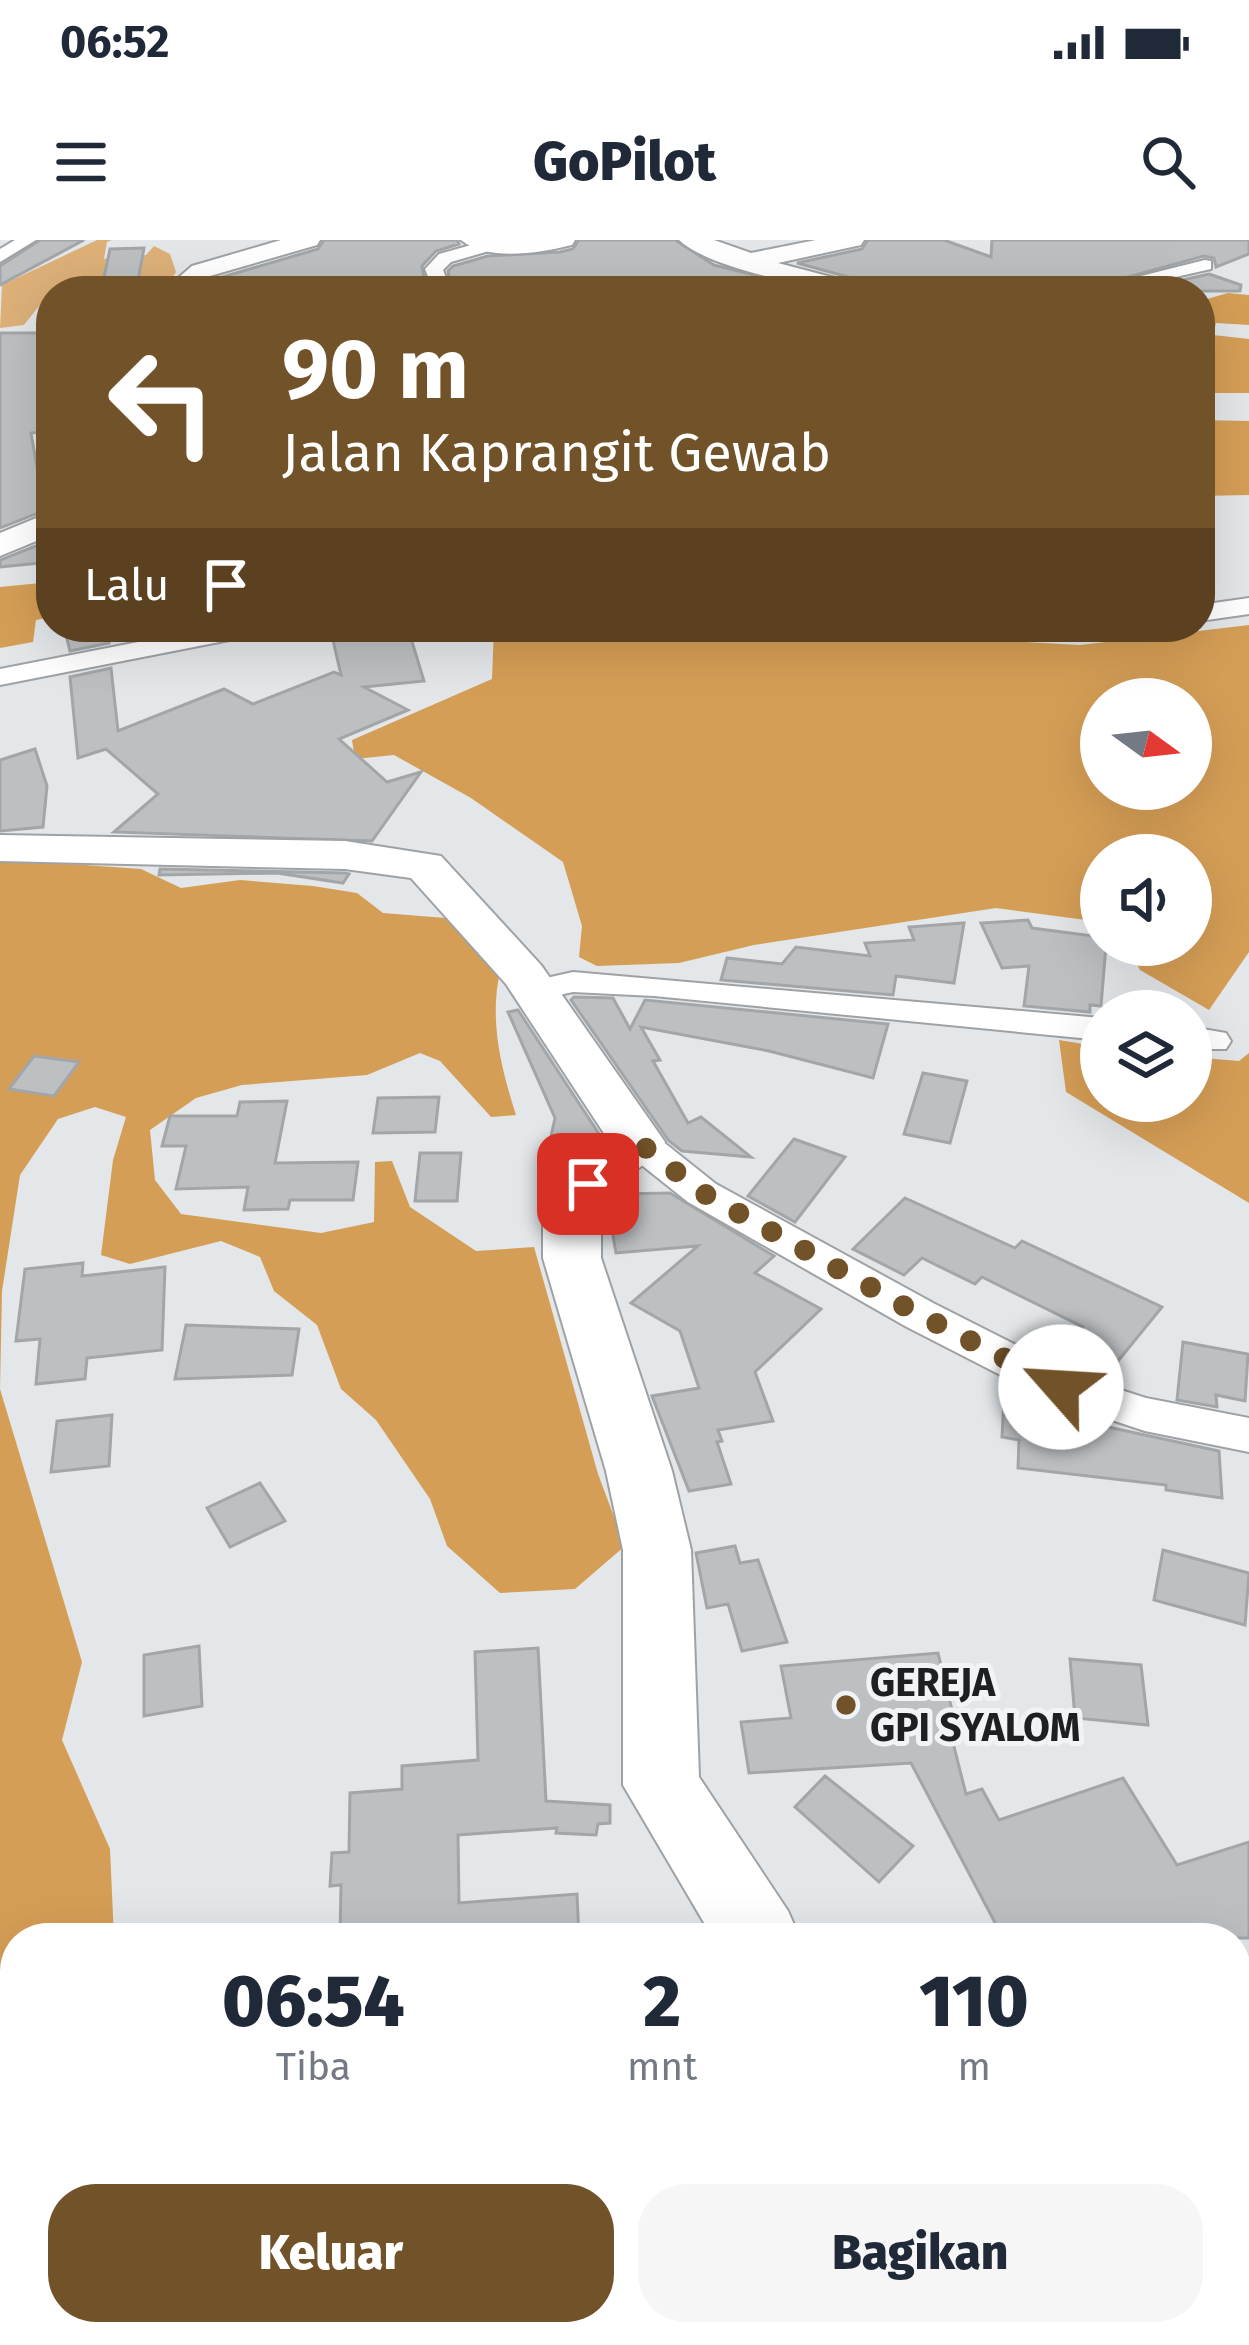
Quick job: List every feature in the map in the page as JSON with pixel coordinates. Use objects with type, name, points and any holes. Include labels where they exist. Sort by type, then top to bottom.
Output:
[{"type":"main road","points":[[191,276],[203,264],[308,240]]},
{"type":"main road","points":[[481,242],[532,247],[563,240]]},
{"type":"main road","points":[[692,240],[802,276]]},
{"type":"main road","points":[[749,261],[851,240]]},
{"type":"main road","points":[[0,546],[36,529]]},
{"type":"main road","points":[[0,848],[345,855],[414,862],[447,887],[536,990],[638,1142],[597,1172],[578,1199],[572,1214],[572,1258],[639,1472],[657,1550],[661,1785],[749,1923]]},
{"type":"street","points":[[0,257],[27,240]]},
{"type":"street","points":[[437,276],[434,269],[440,260],[481,242]]},
{"type":"street","points":[[1156,276],[1205,265]]},
{"type":"street","points":[[1215,611],[1249,606]]},
{"type":"street","points":[[0,677],[178,642]]},
{"type":"street","points":[[536,990],[573,982],[654,986],[1080,1026]]},
{"type":"street","points":[[638,1142],[703,1193],[920,1315],[1061,1387],[1145,1414],[1249,1435]]},
{"type":"shaded area","points":[[97,240],[112,240],[107,242],[104,259],[146,255],[154,246],[170,254],[176,272],[173,276],[36,276],[36,310],[24,325],[0,328],[2,285]]},
{"type":"shaded area","points":[[1249,295],[1249,325],[1216,323],[1215,327],[1215,297]]},
{"type":"shaded area","points":[[1215,335],[1249,339],[1249,393],[1215,393]]},
{"type":"shaded area","points":[[1215,420],[1249,421],[1249,495],[1215,496]]},
{"type":"shaded area","points":[[36,583],[33,642],[0,648],[0,587]]},
{"type":"shaded area","points":[[1249,625],[1249,952],[1212,1006],[1212,990],[1174,990],[1140,970],[1138,966],[1212,966],[1212,834],[1080,834],[1080,919],[996,908],[754,945],[679,963],[597,966],[579,957],[582,926],[563,862],[471,798],[394,755],[355,759],[352,740],[492,679],[493,642],[1215,642],[1215,629]]},
{"type":"shaded area","points":[[0,859],[141,869],[181,888],[240,880],[357,893],[383,913],[458,919],[500,972],[498,1044],[516,1115],[491,1117],[440,1061],[420,1053],[367,1075],[242,1085],[196,1098],[150,1130],[155,1180],[181,1214],[321,1233],[374,1222],[375,1162],[392,1161],[410,1207],[476,1251],[534,1247],[598,1474],[625,1546],[575,1589],[500,1593],[447,1546],[430,1499],[376,1420],[341,1389],[317,1325],[274,1291],[260,1257],[221,1241],[130,1264],[101,1255],[113,1160],[126,1117],[95,1107],[58,1119],[20,1175],[2,1291],[0,1389]]},
{"type":"shaded area","points":[[1059,1040],[1080,1044],[1080,1100],[1066,1092]]},
{"type":"shaded area","points":[[1249,1053],[1249,1203],[1115,1122],[1212,1122],[1212,1059],[1239,1061]]},
{"type":"shaded area","points":[[0,1389],[82,1662],[62,1740],[110,1849],[113,1923],[0,1923]]},
{"type":"building","points":[[40,240],[84,240],[0,285],[0,266]]},
{"type":"building","points":[[324,240],[457,240],[459,244],[436,251],[422,266],[424,276],[226,276],[318,249]]},
{"type":"building","points":[[579,240],[675,240],[714,265],[758,276],[449,276],[453,266],[488,256],[573,249]]},
{"type":"building","points":[[868,240],[944,240],[991,257],[992,240],[1249,240],[1249,254],[1216,267],[1214,258],[1204,256],[1131,276],[845,276],[797,263],[862,249]]},
{"type":"building","points":[[144,248],[139,276],[104,276],[110,249]]},
{"type":"building","points":[[1215,276],[1241,285],[1240,291],[1215,291]]},
{"type":"building","points":[[0,333],[36,333],[36,432],[31,433],[36,514],[0,528]]},
{"type":"building","points":[[36,546],[36,563],[0,567],[0,560]]},
{"type":"building","points":[[68,642],[109,642],[109,643],[70,651]]},
{"type":"building","points":[[333,642],[412,642],[424,681],[364,687],[408,710],[339,739],[387,782],[421,772],[372,841],[114,832],[158,794],[106,749],[78,758],[70,677],[111,668],[118,731],[224,689],[253,704],[334,672],[341,675]]},
{"type":"building","points":[[35,749],[47,786],[43,827],[0,831],[0,760]]},
{"type":"building","points":[[160,869],[349,874],[343,883],[277,873],[159,875]]},
{"type":"building","points":[[1028,920],[1032,928],[1080,934],[1080,966],[1104,966],[1102,990],[1080,990],[1080,1011],[1024,1006],[1029,966],[1002,968],[981,923]]},
{"type":"building","points":[[964,923],[954,983],[896,976],[893,995],[721,980],[727,958],[782,964],[796,947],[870,956],[865,943],[914,940],[909,927]]},
{"type":"building","points":[[613,998],[630,1029],[645,1000],[888,1024],[873,1078],[769,1051],[641,1027],[660,1060],[653,1061],[688,1123],[701,1117],[751,1157],[682,1151],[669,1141],[571,1000]]},
{"type":"building","points":[[518,1010],[601,1137],[591,1144],[550,1141],[555,1118],[508,1012]]},
{"type":"building","points":[[34,1056],[79,1062],[54,1096],[9,1089]]},
{"type":"building","points":[[923,1073],[967,1081],[950,1143],[904,1134]]},
{"type":"building","points":[[439,1097],[435,1132],[373,1133],[378,1098]]},
{"type":"building","points":[[287,1101],[275,1163],[358,1162],[353,1200],[290,1200],[288,1209],[244,1210],[248,1187],[176,1189],[186,1146],[162,1146],[170,1116],[237,1116],[240,1102]]},
{"type":"building","points":[[794,1139],[845,1157],[795,1222],[748,1196]]},
{"type":"building","points":[[420,1153],[461,1153],[457,1201],[415,1201]]},
{"type":"building","points":[[670,1193],[774,1256],[755,1273],[821,1309],[755,1372],[773,1421],[718,1430],[722,1441],[717,1442],[731,1484],[689,1491],[652,1396],[699,1388],[680,1331],[631,1303],[698,1246],[616,1253],[608,1207],[616,1194]]},
{"type":"building","points":[[905,1198],[1015,1248],[1022,1241],[1162,1307],[1109,1372],[1064,1349],[1083,1327],[982,1277],[975,1284],[922,1258],[904,1275],[853,1249]]},
{"type":"building","points":[[83,1263],[82,1276],[165,1267],[162,1350],[87,1358],[85,1379],[36,1384],[40,1339],[16,1341],[25,1269]]},
{"type":"building","points":[[186,1325],[299,1329],[292,1375],[175,1379]]},
{"type":"building","points":[[1183,1342],[1248,1354],[1245,1401],[1216,1395],[1217,1407],[1177,1400]]},
{"type":"building","points":[[1004,1400],[1063,1409],[1076,1413],[1071,1419],[1219,1451],[1222,1498],[1166,1490],[1166,1485],[1018,1468],[1019,1440],[1002,1437]]},
{"type":"building","points":[[112,1415],[109,1466],[51,1472],[57,1421]]},
{"type":"building","points":[[260,1483],[285,1521],[230,1547],[207,1508]]},
{"type":"building","points":[[735,1546],[740,1563],[758,1560],[787,1642],[742,1651],[728,1604],[707,1608],[696,1553]]},
{"type":"building","points":[[1163,1550],[1249,1573],[1245,1625],[1154,1600]]},
{"type":"building","points":[[199,1646],[202,1706],[144,1716],[144,1655]]},
{"type":"building","points":[[538,1648],[546,1801],[610,1805],[610,1823],[598,1824],[596,1835],[556,1833],[557,1828],[458,1835],[459,1903],[577,1894],[578,1923],[340,1923],[341,1885],[330,1886],[332,1853],[349,1852],[350,1793],[402,1789],[402,1766],[478,1760],[475,1652]]},
{"type":"building","points":[[938,1653],[955,1722],[948,1723],[966,1794],[982,1789],[999,1820],[1123,1778],[1177,1865],[1249,1842],[1249,1923],[995,1923],[911,1763],[749,1773],[741,1722],[791,1718],[781,1666]]},
{"type":"building","points":[[1070,1659],[1141,1665],[1148,1725],[1075,1718]]},
{"type":"building","points":[[825,1776],[913,1846],[879,1882],[795,1807]]},
{"type":"place","name":"GEREJA GPI SYALOM","points":[[846,1705]]},
{"type":"route","points":[[588,1184],[638,1142],[703,1193],[920,1315],[1061,1387]]}]
